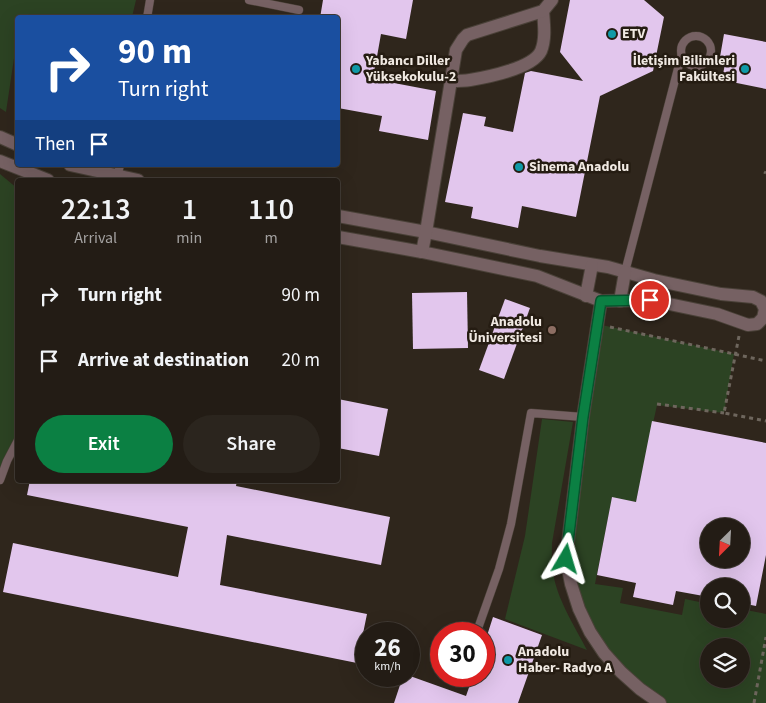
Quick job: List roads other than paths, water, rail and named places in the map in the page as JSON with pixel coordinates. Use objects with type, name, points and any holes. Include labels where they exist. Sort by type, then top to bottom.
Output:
[{"type":"street","points":[[422,252],[456,50],[467,35],[543,12],[552,0]]},
{"type":"street","points":[[450,81],[468,80],[511,70],[532,61],[541,51],[544,37],[543,12]]},
{"type":"street","points":[[0,137],[15,144]]},
{"type":"street","points":[[0,160],[15,166]]},
{"type":"street","points":[[17,167],[43,178]]},
{"type":"street","points":[[81,167],[131,178]]},
{"type":"street","points":[[340,216],[540,256],[592,264],[654,280],[721,294],[753,297],[761,301],[765,309],[764,318],[757,324],[748,325],[717,314],[650,300],[601,301],[537,276],[340,237]]},
{"type":"street","points":[[586,296],[592,264]]},
{"type":"street","points":[[620,301],[625,272]]},
{"type":"street","points":[[601,301],[583,417],[566,559],[579,609],[590,632],[604,653],[627,678],[660,703]]},
{"type":"lane","points":[[148,15],[150,0]]},
{"type":"lane","points":[[248,0],[299,10]]},
{"type":"lane","points":[[625,272],[681,57],[680,48],[684,40],[692,36],[701,36],[708,41],[711,50],[710,58],[704,64],[695,66],[687,64],[681,57]]},
{"type":"lane","points":[[480,622],[499,569],[511,524],[531,413],[583,417]]},
{"type":"lane","points":[[0,480],[15,446]]},
{"type":"place","name":"ETV","points":[[612,34]]},
{"type":"place","name":"Yabancı Diller Yüksekokulu-2","points":[[356,69]]},
{"type":"place","name":"İletişim Bilimleri Fakültesi","points":[[745,69]]},
{"type":"place","name":"Sinema Anadolu","points":[[519,167]]},
{"type":"place","name":"Anadolu Üniversitesi","points":[[552,330]]},
{"type":"place","name":"Anadolu Haber- Radyo A","points":[[508,660]]}]
